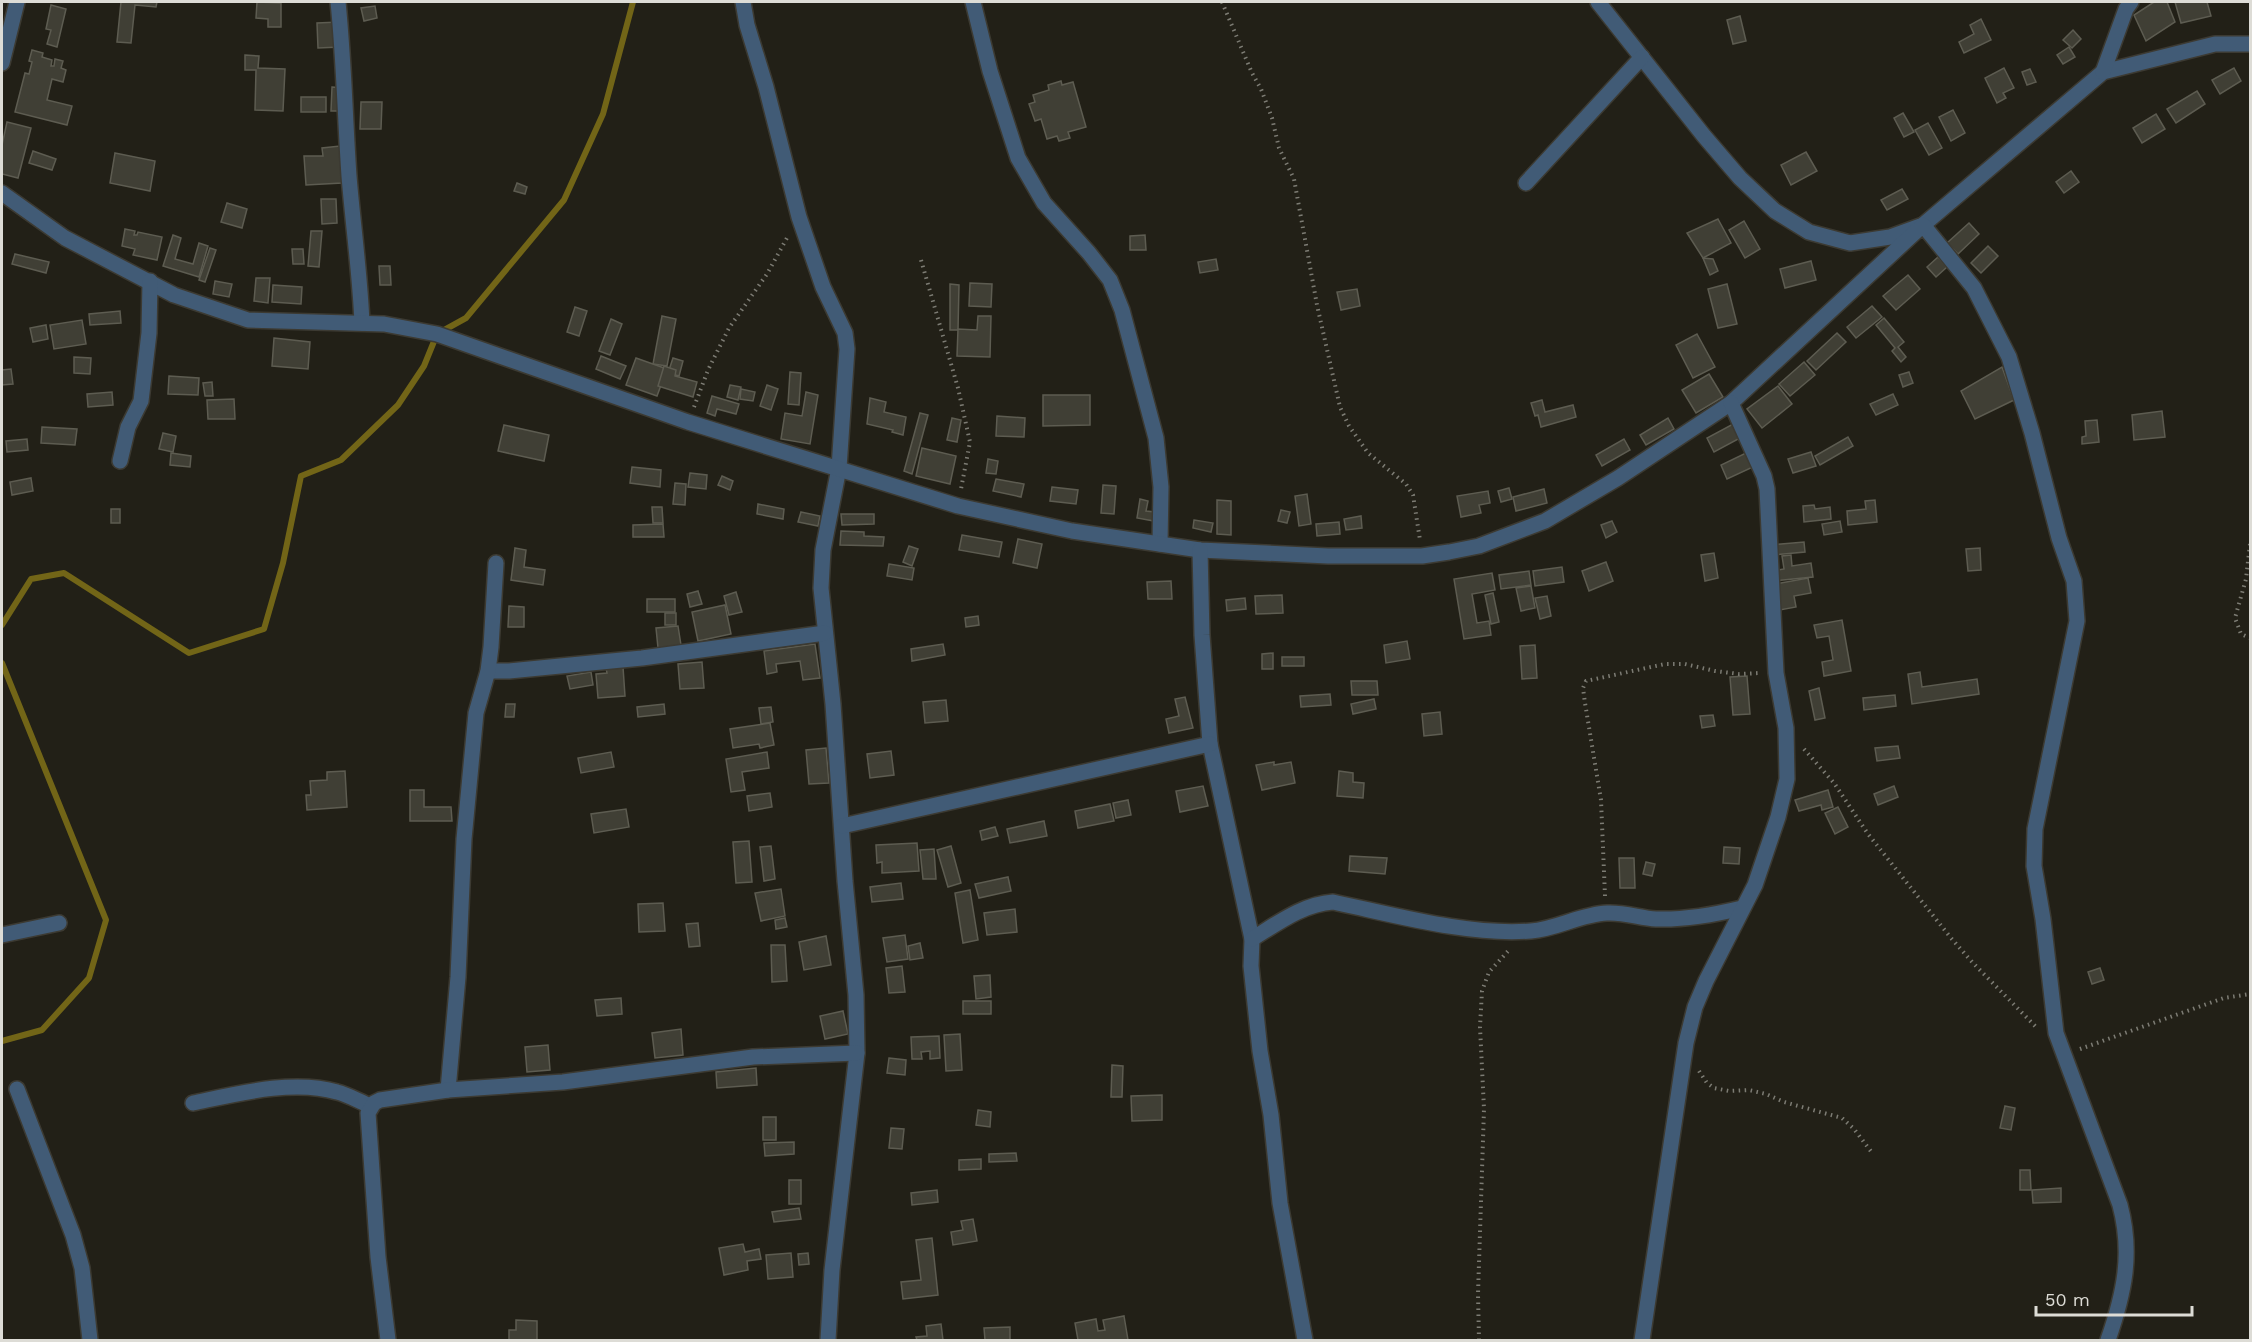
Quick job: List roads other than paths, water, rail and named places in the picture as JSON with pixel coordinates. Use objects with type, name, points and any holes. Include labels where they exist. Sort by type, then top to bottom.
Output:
[{"type":"street","points":[[2,63],[17,2]]},
{"type":"street","points":[[338,2],[344,64],[349,177],[360,274],[362,323]]},
{"type":"street","points":[[743,2],[747,25],[766,87],[799,217],[823,287],[845,333],[847,349],[838,468],[823,550],[821,588],[833,704],[856,995],[857,1053],[832,1270],[828,1341]]},
{"type":"street","points":[[973,2],[990,71],[1018,158],[1044,203],[1110,280],[1122,310],[1156,438],[1161,487],[1160,544]]},
{"type":"street","points":[[1598,2],[1704,136],[1740,178],[1775,211],[1809,232],[1850,243],[1890,237],[1923,225]]},
{"type":"street","points":[[2103,72],[2126,9],[2131,2]]},
{"type":"street","points":[[2,193],[65,238],[174,295],[248,320],[362,323],[407,327],[437,334],[688,422],[958,506],[1072,531],[1200,550],[1328,556],[1422,556],[1479,546],[1545,521],[1618,478],[1731,403],[1923,225],[2103,72],[2215,44],[2250,44]]},
{"type":"street","points":[[1526,183],[1642,57]]},
{"type":"street","points":[[1923,225],[1974,288],[2009,357],[2059,538],[2074,581],[2077,621],[2035,829],[2034,866],[2043,919],[2056,1032],[2120,1205],[2127,1230],[2127,1267],[2108,1341]]},
{"type":"street","points":[[120,461],[128,427],[141,401],[144,383],[149,333],[150,281]]},
{"type":"street","points":[[1642,1341],[1686,1044],[1695,1007],[1755,885],[1779,816],[1787,779],[1786,728],[1776,673],[1766,482],[1731,403]]},
{"type":"street","points":[[1200,550],[1202,635],[1210,744],[1252,939],[1251,966],[1260,1051],[1271,1115],[1280,1203],[1305,1341]]},
{"type":"street","points":[[448,1090],[458,977],[465,827],[476,713],[488,670],[491,647],[496,563]]},
{"type":"street","points":[[488,670],[510,671],[642,658],[825,633]]},
{"type":"street","points":[[842,826],[1210,744]]},
{"type":"street","points":[[1252,939],[1304,908],[1334,902],[1474,930],[1533,931],[1605,913],[1683,919],[1706,917],[1742,908]]},
{"type":"street","points":[[2,935],[59,923]]},
{"type":"street","points":[[388,1341],[378,1257],[368,1113],[371,1106],[380,1100],[448,1090],[563,1082],[753,1057],[857,1053]]},
{"type":"street","points":[[193,1103],[234,1094],[304,1088],[336,1091],[371,1106]]},
{"type":"street","points":[[17,1089],[73,1235],[82,1268],[90,1341]]},
{"type":"waterway","points":[[2,625],[31,579],[64,573],[189,653],[264,629],[283,563],[301,476],[341,460],[398,405],[424,366],[437,334],[466,318],[564,200],[603,114],[633,2]]},
{"type":"waterway","points":[[2,663],[106,920],[89,978],[42,1030],[2,1041]]}]
